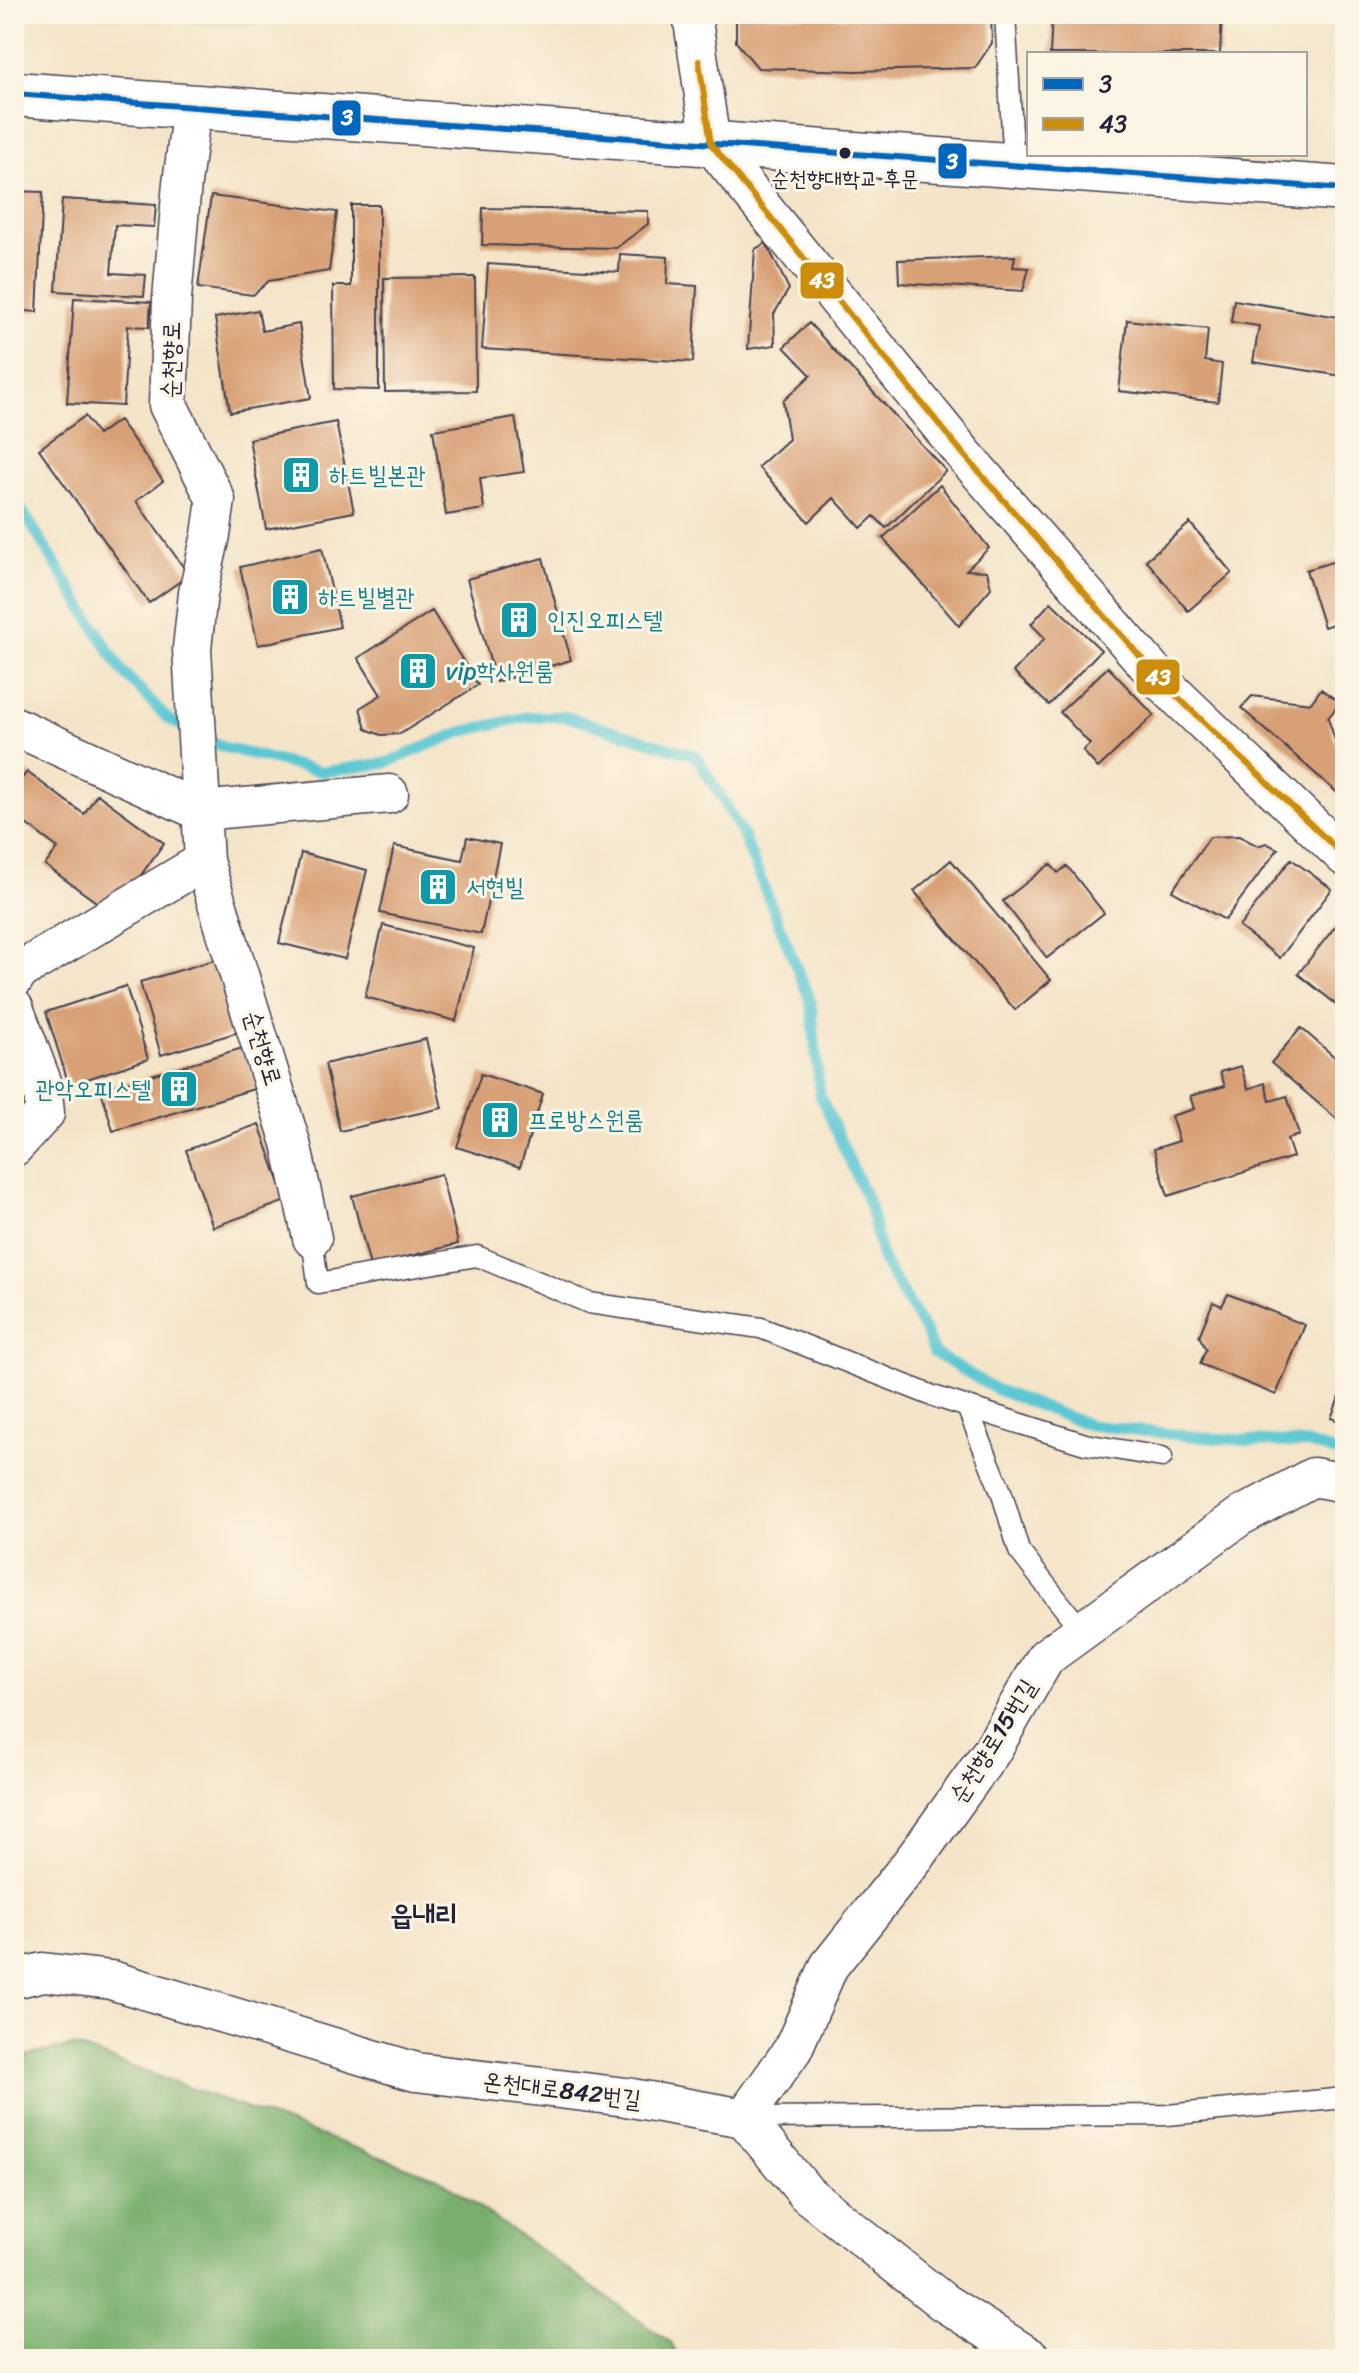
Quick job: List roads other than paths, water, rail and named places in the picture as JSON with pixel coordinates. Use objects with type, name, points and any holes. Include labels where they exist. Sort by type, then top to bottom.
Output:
[{"type":"main road","points":[[14,94],[1345,189]]},
{"type":"street","points":[[692,14],[711,144],[965,456],[1165,685],[1345,857]]},
{"type":"street","name":"순천향로","points":[[192,107],[172,299],[168,405],[216,500],[198,593],[192,649],[204,861],[291,1143],[312,1238]]},
{"type":"street","points":[[14,726],[200,811],[389,794]]},
{"type":"street","points":[[14,979],[18,972],[204,861]]},
{"type":"street","points":[[14,1008],[42,1082],[45,1113],[14,1147]]},
{"type":"street","name":"순천향로15번길","points":[[744,2118],[793,2049],[829,1966],[915,1858],[991,1752],[1046,1657],[1239,1517],[1313,1477],[1345,1483]]},
{"type":"street","name":"온천대로842번길","points":[[14,1979],[43,1972],[111,1980],[416,2072],[626,2097],[744,2118]]},
{"type":"street","points":[[744,2118],[807,2194],[943,2302],[1033,2359]]},
{"type":"lane","points":[[1005,14],[1014,165]]},
{"type":"lane","points":[[312,1238],[318,1283],[477,1256],[589,1303],[761,1328],[967,1407],[1085,1444],[1162,1457]]},
{"type":"lane","points":[[967,1407],[1002,1494],[1019,1551],[1082,1631]]},
{"type":"lane","points":[[744,2118],[1167,2115],[1345,2098]]},
{"type":"waterway","points":[[14,497],[122,671],[168,719],[189,730]]},
{"type":"waterway","points":[[205,738],[223,747],[322,772],[386,763],[461,732],[526,717],[564,716],[697,756],[742,833],[811,1003],[820,1095],[870,1206],[882,1259],[925,1331],[934,1353],[997,1390],[1089,1425],[1209,1438],[1310,1444],[1345,1455]]},
{"type":"place","name":"순천향대학교 후문","points":[[845,153]]},
{"type":"place","name":"하트빌본관","points":[[301,475]]},
{"type":"place","name":"하트빌별관","points":[[290,597]]},
{"type":"place","name":"인진오피스텔","points":[[519,620]]},
{"type":"place","name":"vip학사원룸","points":[[418,671]]},
{"type":"place","name":"서현빌","points":[[438,887]]},
{"type":"place","name":"관악오피스텔","points":[[179,1089]]},
{"type":"place","name":"프로방스원룸","points":[[500,1120]]},
{"type":"district","name":"읍내리","points":[[424,1914]]}]
